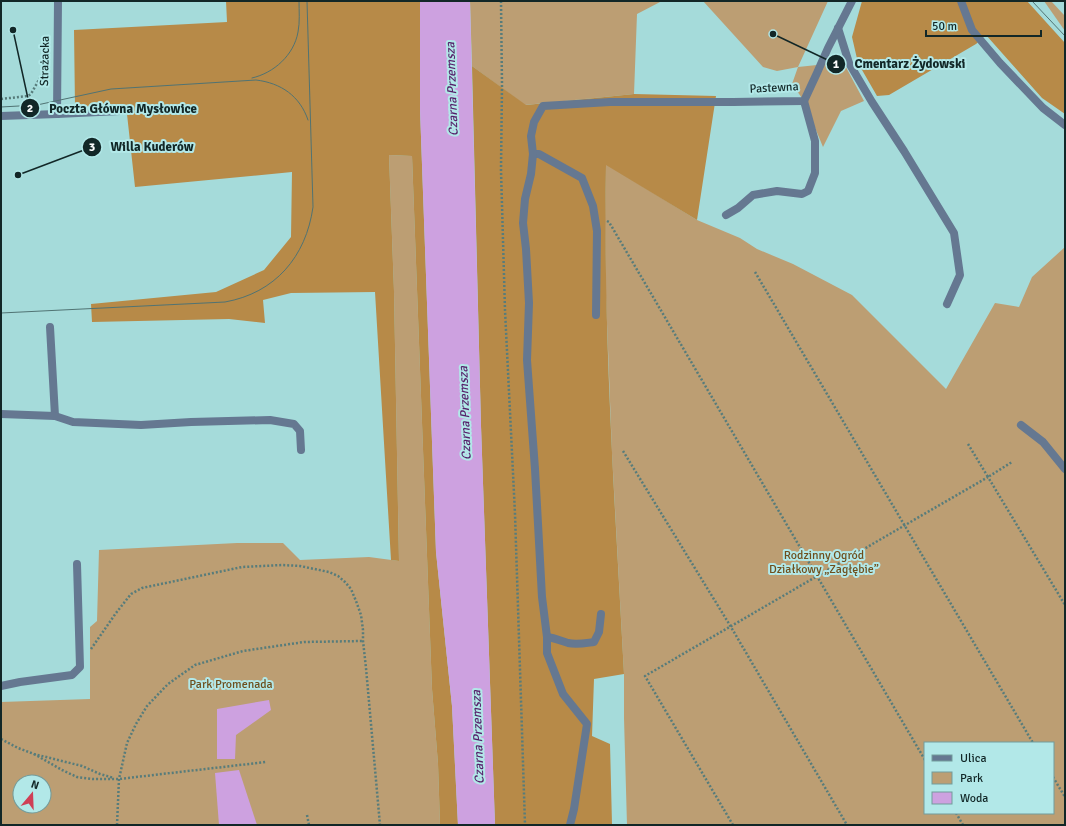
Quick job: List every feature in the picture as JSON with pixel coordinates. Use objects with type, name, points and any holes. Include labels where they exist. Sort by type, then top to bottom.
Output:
[{"type":"street","name":"Strażacka","points":[[57,114],[58,1]]},
{"type":"street","name":"Pastewna","points":[[532,154],[531,136],[534,122],[543,106],[610,102],[804,101],[828,48],[852,1]]},
{"type":"street","points":[[960,1],[972,30],[1000,63],[1043,108],[1065,125]]},
{"type":"street","points":[[838,28],[849,63],[954,233],[960,275],[947,304]]},
{"type":"street","points":[[726,215],[738,208],[753,195],[777,191],[802,194],[808,191],[815,173],[815,141],[804,101]]},
{"type":"street","points":[[1,116],[120,110]]},
{"type":"street","points":[[570,825],[574,809],[587,724],[563,694],[548,653],[542,597],[527,360],[529,302],[523,223],[525,199],[531,174],[532,154],[538,154],[582,178],[593,206],[597,231],[596,315]]},
{"type":"street","points":[[50,327],[55,416]]},
{"type":"street","points":[[1,414],[55,416],[73,422],[141,425],[270,420],[294,424],[300,431],[301,450]]},
{"type":"street","points":[[1021,425],[1043,442],[1065,469]]},
{"type":"street","points":[[1,686],[20,682],[72,676],[80,667],[76,564]]},
{"type":"street","points":[[547,637],[572,644],[594,642],[599,632],[601,614]]},
{"type":"path","points":[[500,1],[502,85],[501,170],[505,310],[515,514],[525,825]]},
{"type":"path","points":[[1,99],[28,96],[31,94],[47,66],[57,58]]},
{"type":"path","points":[[595,220],[605,220],[609,222],[924,758]]},
{"type":"path","points":[[755,272],[1032,742]]},
{"type":"path","points":[[968,444],[1065,605]]},
{"type":"path","points":[[622,450],[731,627],[847,825]]},
{"type":"path","points":[[733,825],[645,676],[905,526],[1012,462]]},
{"type":"path","points":[[80,657],[86,656],[131,594],[142,588],[242,567],[282,564],[329,572],[338,576],[351,589],[361,615],[380,825]]},
{"type":"path","points":[[117,825],[119,779],[127,743],[147,706],[168,684],[195,666],[243,651],[304,642],[363,641]]},
{"type":"path","points":[[1,739],[34,754],[82,766],[100,774],[119,779]]},
{"type":"path","points":[[34,754],[62,770],[93,780],[119,779],[266,762]]},
{"type":"path","points":[[1054,779],[1065,797]]},
{"type":"path","points":[[957,814],[963,825]]},
{"type":"path","points":[[307,815],[309,825]]},
{"type":"green space","points":[[470,1],[662,1],[637,14],[634,94],[525,105],[472,66]]},
{"type":"green space","points":[[703,1],[828,1],[798,67],[777,71],[763,67]]},
{"type":"green space","points":[[1044,1],[1051,1],[1065,16],[1065,31]]},
{"type":"green space","points":[[840,56],[864,101],[841,111],[823,147],[804,101],[792,84],[798,67],[817,65]]},
{"type":"green space","name":"Park Promenada","points":[[389,155],[412,156],[432,689],[438,764],[440,825],[1,825],[1,702],[90,699],[90,627],[97,621],[99,550],[237,543],[283,543],[300,560],[369,557],[399,561],[394,291]]},
{"type":"green space","name":"Rodzinny Ogród Działkowy „Zagłębie”","points":[[606,164],[697,220],[740,238],[757,249],[793,264],[852,295],[946,389],[995,303],[1019,307],[1032,277],[1065,247],[1065,825],[627,825],[624,674],[612,453],[606,297]]},
{"type":"shaded area","points":[[226,1],[420,1],[420,109],[436,552],[452,706],[458,825],[440,825],[438,764],[432,689],[412,156],[389,155],[394,291],[399,561],[391,560],[375,292],[291,293],[263,300],[265,323],[229,319],[92,322],[91,304],[216,292],[264,270],[291,237],[292,172],[135,187],[126,105],[75,107],[74,30],[227,22]]},
{"type":"shaded area","points":[[862,1],[1027,1],[1065,43],[1065,114],[1042,98],[986,35],[976,44],[889,95],[877,96],[858,63],[852,37]]},
{"type":"shaded area","points":[[472,66],[526,105],[634,94],[716,96],[697,220],[606,165],[606,292],[608,355],[624,674],[594,679],[592,736],[610,744],[612,824],[615,825],[495,825],[481,426]]},
{"type":"water","name":"Czarna Przemsza","points":[[420,1],[470,1],[481,426],[495,825],[458,825],[452,706],[436,552],[420,109]]},
{"type":"water","points":[[269,700],[271,710],[236,735],[235,759],[217,759],[217,709]]},
{"type":"water","points":[[239,770],[257,825],[219,825],[215,773]]},
{"type":"tram line","points":[[252,78],[268,72],[282,62],[292,48],[299,28],[299,1]]},
{"type":"tram line","points":[[1,313],[225,302],[243,297],[259,290],[273,281],[285,270],[295,257],[303,242],[313,207],[307,1]]},
{"type":"tram line","points":[[1032,1],[1065,36]]},
{"type":"tram line","points":[[1,107],[37,105],[111,89],[256,80],[274,84],[288,92],[300,104],[308,120]]},
{"type":"place","name":"Poczta Główna Mysłowice","points":[[13,30]]},
{"type":"place","name":"Cmentarz Żydowski","points":[[773,34]]},
{"type":"place","name":"Willa Kuderów","points":[[18,175]]}]
